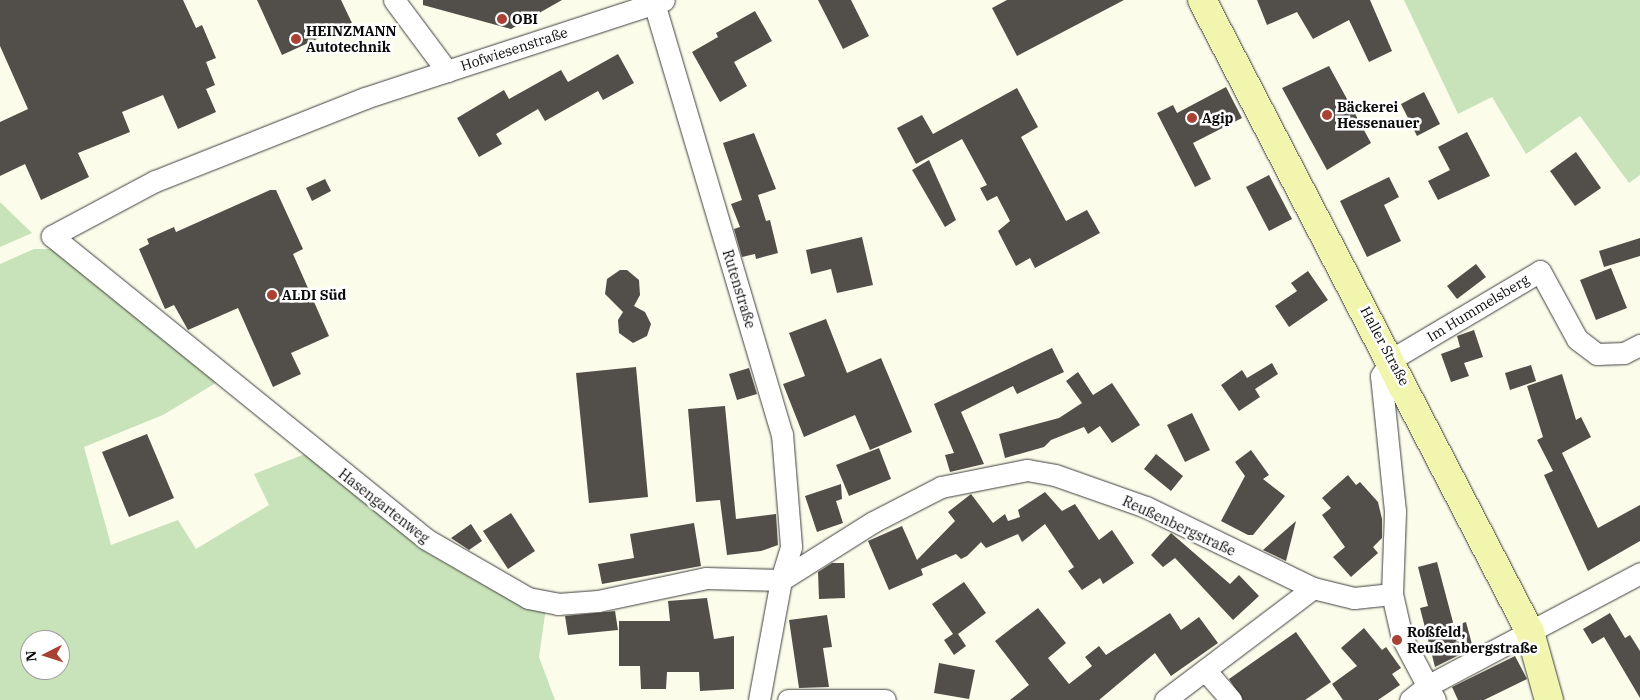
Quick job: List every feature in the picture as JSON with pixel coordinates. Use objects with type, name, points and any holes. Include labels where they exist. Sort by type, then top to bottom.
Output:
[{"type":"main road","name":"Haller Straße","points":[[1202,0],[1392,359],[1530,632],[1549,700]]},
{"type":"street","name":"Hofwiesenstraße","points":[[394,0],[447,70],[659,2]]},
{"type":"street","name":"Rutenstraße","points":[[659,2],[782,434],[791,547],[781,580]]},
{"type":"street","name":"Hasengartenweg","points":[[447,70],[365,98],[155,181],[52,236],[426,539],[528,598],[558,604],[578,603],[706,578],[781,580]]},
{"type":"street","name":"Im Hummelsberg","points":[[1392,359],[1540,271],[1577,339],[1597,354],[1624,353],[1640,344]]},
{"type":"street","points":[[1392,359],[1381,376],[1394,511],[1392,594],[1402,638],[1431,693]]},
{"type":"street","name":"Reußenbergstraße","points":[[781,580],[873,522],[941,488],[1027,470],[1055,475],[1146,507],[1313,588],[1354,598],[1392,594]]},
{"type":"street","points":[[1410,700],[1431,693],[1530,632],[1640,574]]},
{"type":"street","points":[[759,700],[781,580]]},
{"type":"street","points":[[1165,700],[1313,588]]},
{"type":"street","points":[[1205,670],[1231,700]]},
{"type":"street","points":[[788,700],[885,700]]},
{"type":"green space","points":[[1404,0],[1640,0],[1640,175],[1629,183],[1580,116],[1526,154],[1492,97],[1458,114]]},
{"type":"green space","points":[[0,202],[32,233],[0,247]]},
{"type":"green space","points":[[34,249],[55,249],[219,381],[163,415],[84,447],[111,545],[178,520],[196,549],[269,505],[254,474],[305,454],[429,554],[501,595],[546,608],[539,657],[555,700],[0,700],[0,264]]},
{"type":"building","points":[[0,0],[183,0],[196,28],[202,25],[216,58],[206,62],[215,85],[206,89],[216,112],[178,129],[163,95],[122,112],[130,132],[78,153],[89,177],[41,200],[25,164],[0,176],[0,122],[28,109],[0,46]]},
{"type":"building","name":"HEINZMANN Autotechnik","points":[[257,0],[341,0],[352,23],[282,55]]},
{"type":"building","name":"OBI","points":[[423,0],[562,0],[511,29],[423,5]]},
{"type":"building","points":[[818,0],[851,0],[869,36],[843,49]]},
{"type":"building","points":[[1007,0],[1124,0],[1017,56],[992,8]]},
{"type":"building","points":[[1257,0],[1370,0],[1392,51],[1369,62],[1349,20],[1313,39],[1297,12],[1267,25]]},
{"type":"building","points":[[755,11],[772,41],[734,62],[747,86],[720,102],[692,52],[718,37],[716,33]]},
{"type":"building","points":[[618,54],[634,83],[603,100],[598,91],[545,121],[538,109],[496,134],[502,144],[479,157],[457,118],[504,90],[509,99],[561,70],[568,82]]},
{"type":"building","name":"Bäckerei Hessenauer","points":[[1329,66],[1371,143],[1327,170],[1282,88]]},
{"type":"building","points":[[1226,87],[1242,118],[1193,143],[1211,179],[1195,187],[1157,113],[1173,105],[1177,113]]},
{"type":"building","points":[[1017,88],[1038,127],[1021,137],[1066,221],[1087,210],[1100,233],[1035,268],[1030,258],[1016,266],[998,231],[1010,221],[997,196],[987,201],[980,188],[987,185],[962,139],[916,164],[897,128],[922,115],[933,134]]},
{"type":"building","points":[[1424,92],[1440,124],[1417,136],[1401,104]]},
{"type":"building","points":[[1467,132],[1490,176],[1438,200],[1428,181],[1450,170],[1438,147]]},
{"type":"building","points":[[754,133],[776,189],[758,195],[766,221],[770,220],[778,253],[756,259],[755,254],[742,257],[734,229],[740,227],[731,204],[742,200],[723,143]]},
{"type":"building","points":[[1576,152],[1601,188],[1575,206],[1550,171]]},
{"type":"building","points":[[929,160],[956,220],[945,227],[912,170]]},
{"type":"building","points":[[1269,175],[1292,219],[1269,231],[1246,187]]},
{"type":"building","points":[[1389,177],[1399,197],[1384,205],[1401,241],[1367,257],[1340,201]]},
{"type":"building","points":[[325,179],[331,191],[312,201],[306,188]]},
{"type":"building","name":"ALDI Süd","points":[[270,190],[276,190],[303,249],[293,254],[329,336],[291,353],[301,374],[273,387],[238,308],[188,330],[174,305],[165,309],[139,249],[149,244],[147,239],[174,227],[176,232]]},
{"type":"building","points":[[862,237],[873,285],[837,293],[831,269],[811,274],[806,250]]},
{"type":"building","points":[[1640,238],[1640,256],[1604,267],[1599,251]]},
{"type":"building","points":[[1476,264],[1486,277],[1457,299],[1447,286]]},
{"type":"building","points":[[1611,268],[1627,308],[1596,320],[1580,280]]},
{"type":"building","points":[[620,270],[627,270],[639,280],[640,295],[634,306],[645,312],[651,324],[647,336],[633,343],[619,333],[618,320],[623,312],[605,294],[607,279]]},
{"type":"building","points":[[1308,271],[1328,300],[1289,327],[1275,306],[1297,291],[1291,283]]},
{"type":"building","points":[[826,319],[847,373],[881,358],[912,432],[870,450],[855,415],[804,437],[783,384],[805,376],[789,333]]},
{"type":"building","points":[[1474,330],[1483,357],[1464,363],[1469,376],[1451,382],[1441,354],[1460,347],[1457,336]]},
{"type":"building","points":[[1052,348],[1064,372],[1017,394],[1013,386],[961,412],[984,464],[950,472],[945,455],[954,453],[934,404]]},
{"type":"building","points":[[1272,363],[1278,374],[1255,389],[1260,397],[1239,411],[1221,385],[1242,370],[1247,378]]},
{"type":"building","points":[[1531,365],[1536,381],[1510,390],[1505,373]]},
{"type":"building","points":[[636,367],[648,497],[589,503],[576,373]]},
{"type":"building","points":[[749,368],[757,394],[737,400],[729,374]]},
{"type":"building","points":[[1078,372],[1093,395],[1112,383],[1140,425],[1112,443],[1100,426],[1088,434],[1084,427],[1051,440],[1044,447],[1005,458],[999,434],[1059,418],[1082,403],[1066,381]]},
{"type":"building","points":[[1562,374],[1576,420],[1581,417],[1591,437],[1562,453],[1598,528],[1640,505],[1640,541],[1588,571],[1544,475],[1553,471],[1537,440],[1543,437],[1527,386]]},
{"type":"building","points":[[725,406],[736,519],[776,514],[778,545],[761,551],[727,555],[720,500],[696,502],[688,409]]},
{"type":"building","points":[[1192,413],[1210,450],[1185,462],[1167,425]]},
{"type":"building","points":[[147,434],[174,498],[129,517],[102,452]]},
{"type":"building","points":[[879,448],[891,479],[849,496],[836,465]]},
{"type":"building","points":[[1251,450],[1269,475],[1263,479],[1285,496],[1253,535],[1248,535],[1221,521],[1245,476],[1235,462]]},
{"type":"building","points":[[1156,454],[1183,476],[1171,491],[1144,469]]},
{"type":"building","points":[[1348,475],[1356,485],[1360,482],[1378,502],[1382,519],[1382,538],[1373,547],[1378,553],[1351,577],[1333,557],[1345,547],[1322,515],[1331,508],[1322,498]]},
{"type":"building","points":[[841,484],[842,499],[836,501],[843,523],[817,532],[805,496]]},
{"type":"building","points":[[1045,492],[1062,511],[1075,504],[1099,540],[1112,530],[1134,563],[1103,584],[1100,578],[1082,590],[1068,571],[1074,567],[1045,524],[1022,542],[1018,534],[986,548],[981,542],[967,556],[961,559],[956,554],[921,569],[923,575],[889,590],[868,541],[902,526],[917,560],[955,521],[948,512],[971,494],[993,523],[1005,514],[1008,521],[1020,517],[1018,510]]},
{"type":"building","points":[[511,513],[535,551],[508,569],[483,531]]},
{"type":"building","points":[[1296,521],[1286,561],[1263,550]]},
{"type":"building","points":[[694,523],[701,566],[602,584],[598,564],[634,558],[630,534]]},
{"type":"building","points":[[471,524],[482,541],[469,550],[451,538]]},
{"type":"building","points":[[1171,533],[1230,584],[1239,575],[1259,596],[1233,620],[1175,558],[1163,567],[1151,555]]},
{"type":"building","points":[[1437,562],[1454,626],[1466,622],[1473,648],[1435,667],[1420,608],[1428,606],[1418,567]]},
{"type":"building","points":[[832,563],[844,563],[845,598],[819,599],[818,572]]},
{"type":"building","points":[[964,582],[986,613],[958,634],[966,646],[954,655],[944,640],[953,634],[932,604]]},
{"type":"building","points":[[707,598],[714,639],[734,636],[734,689],[700,691],[699,672],[667,672],[666,689],[641,689],[640,666],[619,666],[619,621],[670,621],[668,601]]},
{"type":"building","points":[[1038,608],[1066,643],[1048,658],[1069,684],[1092,666],[1085,657],[1099,646],[1106,655],[1170,613],[1181,630],[1199,617],[1218,643],[1171,676],[1155,653],[1099,700],[1010,700],[1029,685],[995,641]]},
{"type":"building","points":[[615,611],[618,630],[568,635],[565,616]]},
{"type":"building","points":[[1610,613],[1625,638],[1630,635],[1640,651],[1640,698],[1604,637],[1592,644],[1583,629]]},
{"type":"building","points":[[827,615],[832,647],[823,648],[829,687],[799,688],[789,620]]},
{"type":"building","points":[[1364,628],[1382,650],[1386,647],[1401,668],[1392,674],[1400,685],[1378,700],[1343,700],[1332,684],[1357,666],[1341,648]]},
{"type":"building","points":[[1296,632],[1331,682],[1305,700],[1243,700],[1229,679]]},
{"type":"building","points":[[1515,656],[1527,679],[1484,700],[1458,700],[1452,687]]},
{"type":"building","points":[[939,663],[975,670],[969,699],[934,693]]},
{"type":"place","name":"OBI","points":[[502,19]]},
{"type":"place","name":"HEINZMANN Autotechnik","points":[[296,39]]},
{"type":"place","name":"Bäckerei Hessenauer","points":[[1327,115]]},
{"type":"place","name":"Agip","points":[[1192,118]]},
{"type":"place","name":"ALDI Süd","points":[[272,295]]},
{"type":"place","name":"Roßfeld, Reußenbergstraße","points":[[1397,640]]}]
